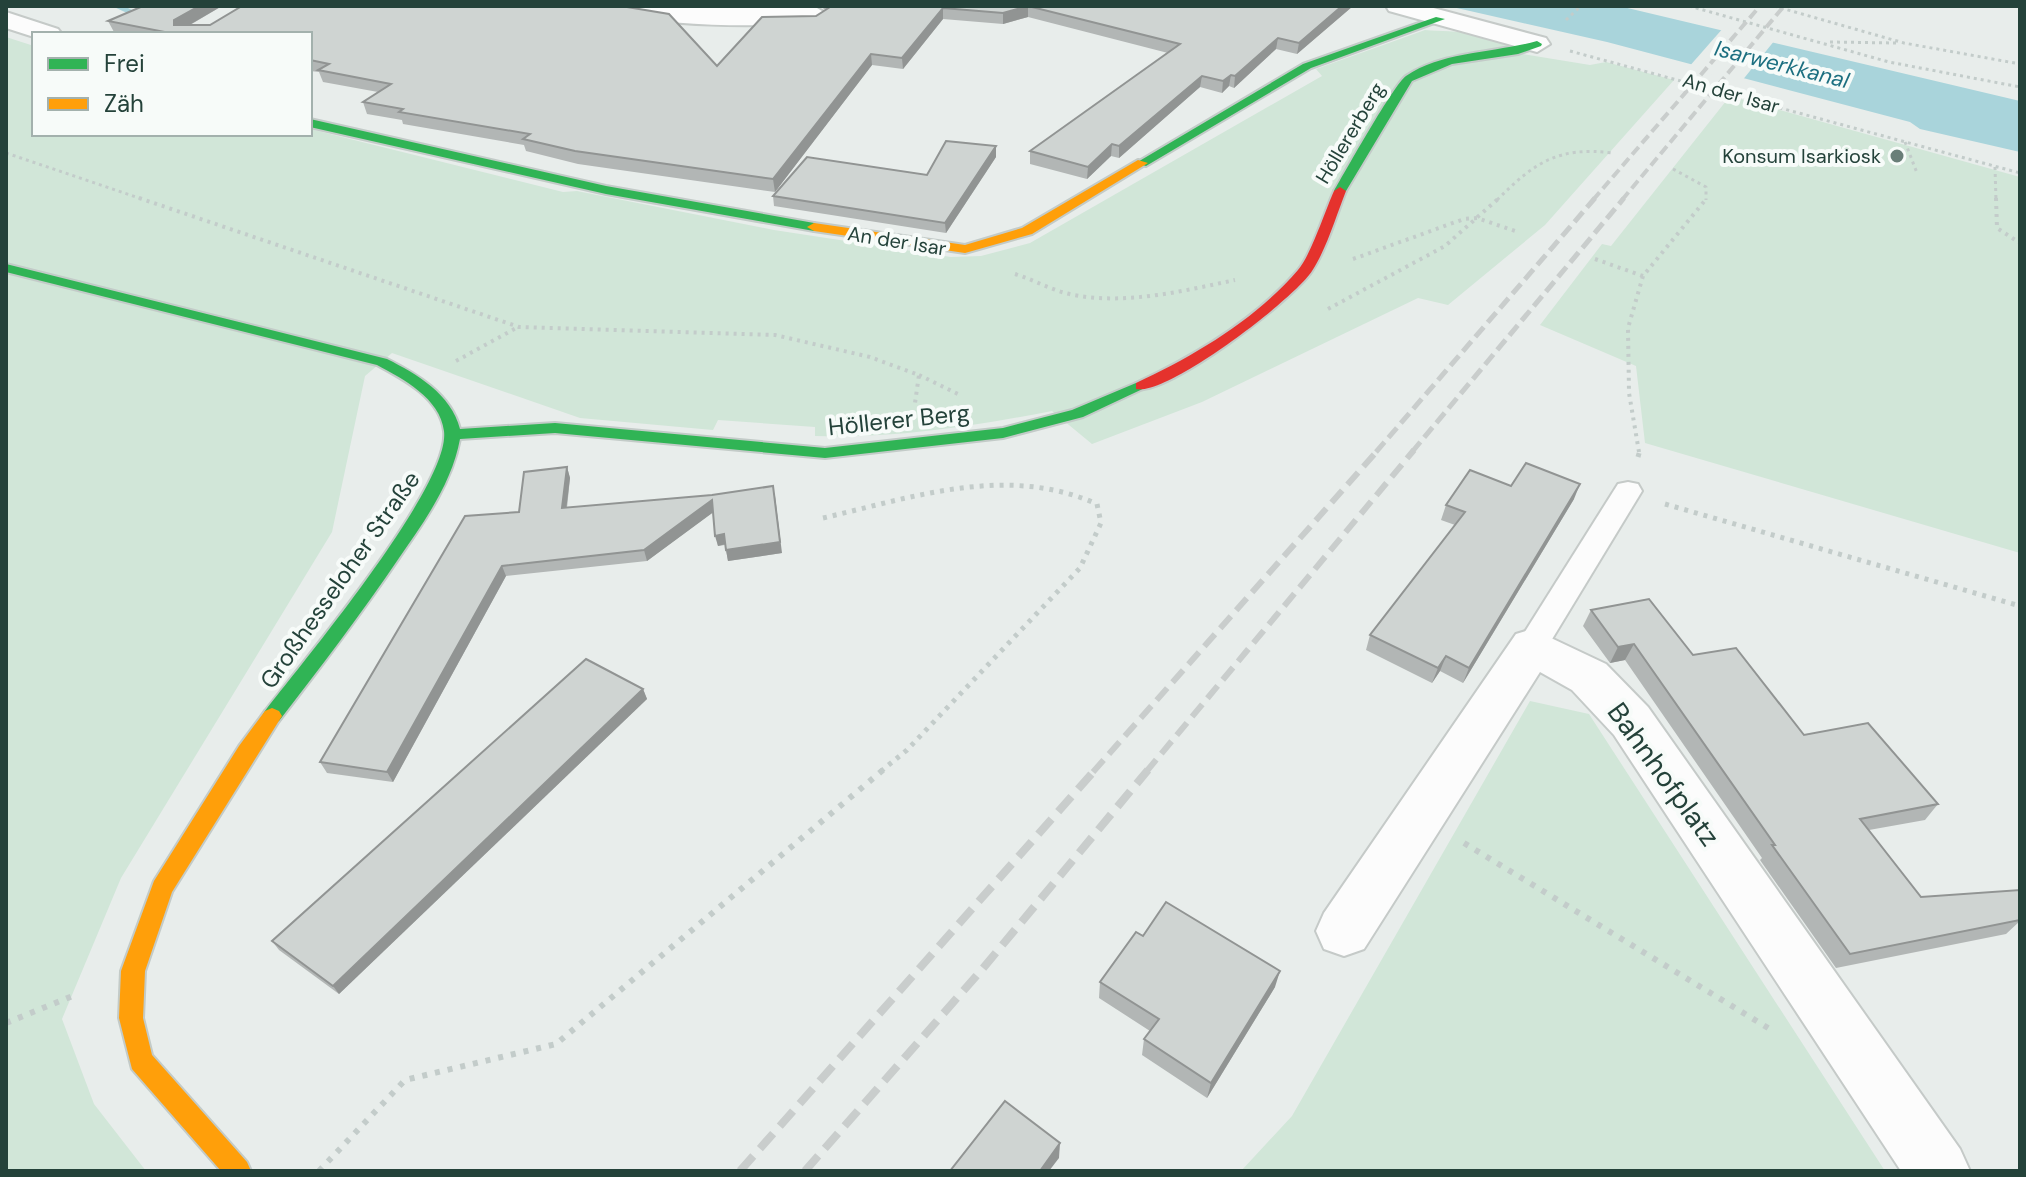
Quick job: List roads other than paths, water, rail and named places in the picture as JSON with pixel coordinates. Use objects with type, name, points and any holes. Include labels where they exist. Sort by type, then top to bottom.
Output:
[{"type":"street","points":[[614,6],[642,12],[772,18],[817,16]]},
{"type":"street","points":[[1398,6],[1528,48]]},
{"type":"street","name":"An der Isar","points":[[312,123],[606,190],[735,215],[965,249],[1027,231],[1307,66],[1440,19]]},
{"type":"street","points":[[6,20],[43,32]]},
{"type":"street","name":"Höllererberg","points":[[1306,270],[1325,220],[1358,157],[1408,79],[1450,61],[1528,48]]},
{"type":"street","points":[[6,268],[382,362],[418,381],[441,407],[453,434]]},
{"type":"street","name":"Höllerer Berg","points":[[453,434],[555,428],[825,453],[1003,433],[1077,414],[1185,366],[1254,319],[1306,270]]},
{"type":"street","name":"Großhesseloher Straße","points":[[238,1171],[141,1061],[131,1018],[133,971],[162,888],[246,752],[402,542],[442,478],[453,434]]},
{"type":"street","points":[[1344,931],[1532,646]]},
{"type":"street","name":"Bahnhofplatz","points":[[1532,646],[1589,677],[1631,721],[1938,1171]]},
{"type":"lane","points":[[1532,646],[1628,491]]},
{"type":"water","name":"Isarwerkkanal","points":[[1448,6],[1619,6],[2020,101],[2020,152],[1920,129],[1910,122],[1607,42]]},
{"type":"waterway","points":[[116,6],[127,10]]},
{"type":"railway","points":[[1593,200],[1760,6]]},
{"type":"railway","points":[[1622,200],[1784,6]]},
{"type":"railway","points":[[1376,452],[1595,198]]},
{"type":"railway","points":[[1412,452],[1624,198]]},
{"type":"railway","points":[[1093,772],[1378,450]]},
{"type":"railway","points":[[1146,772],[1414,450]]},
{"type":"railway","points":[[740,1171],[1095,770]]},
{"type":"railway","points":[[805,1171],[979,973],[1148,770]]},
{"type":"place","name":"Konsum Isarkiosk","points":[[1897,156]]}]
